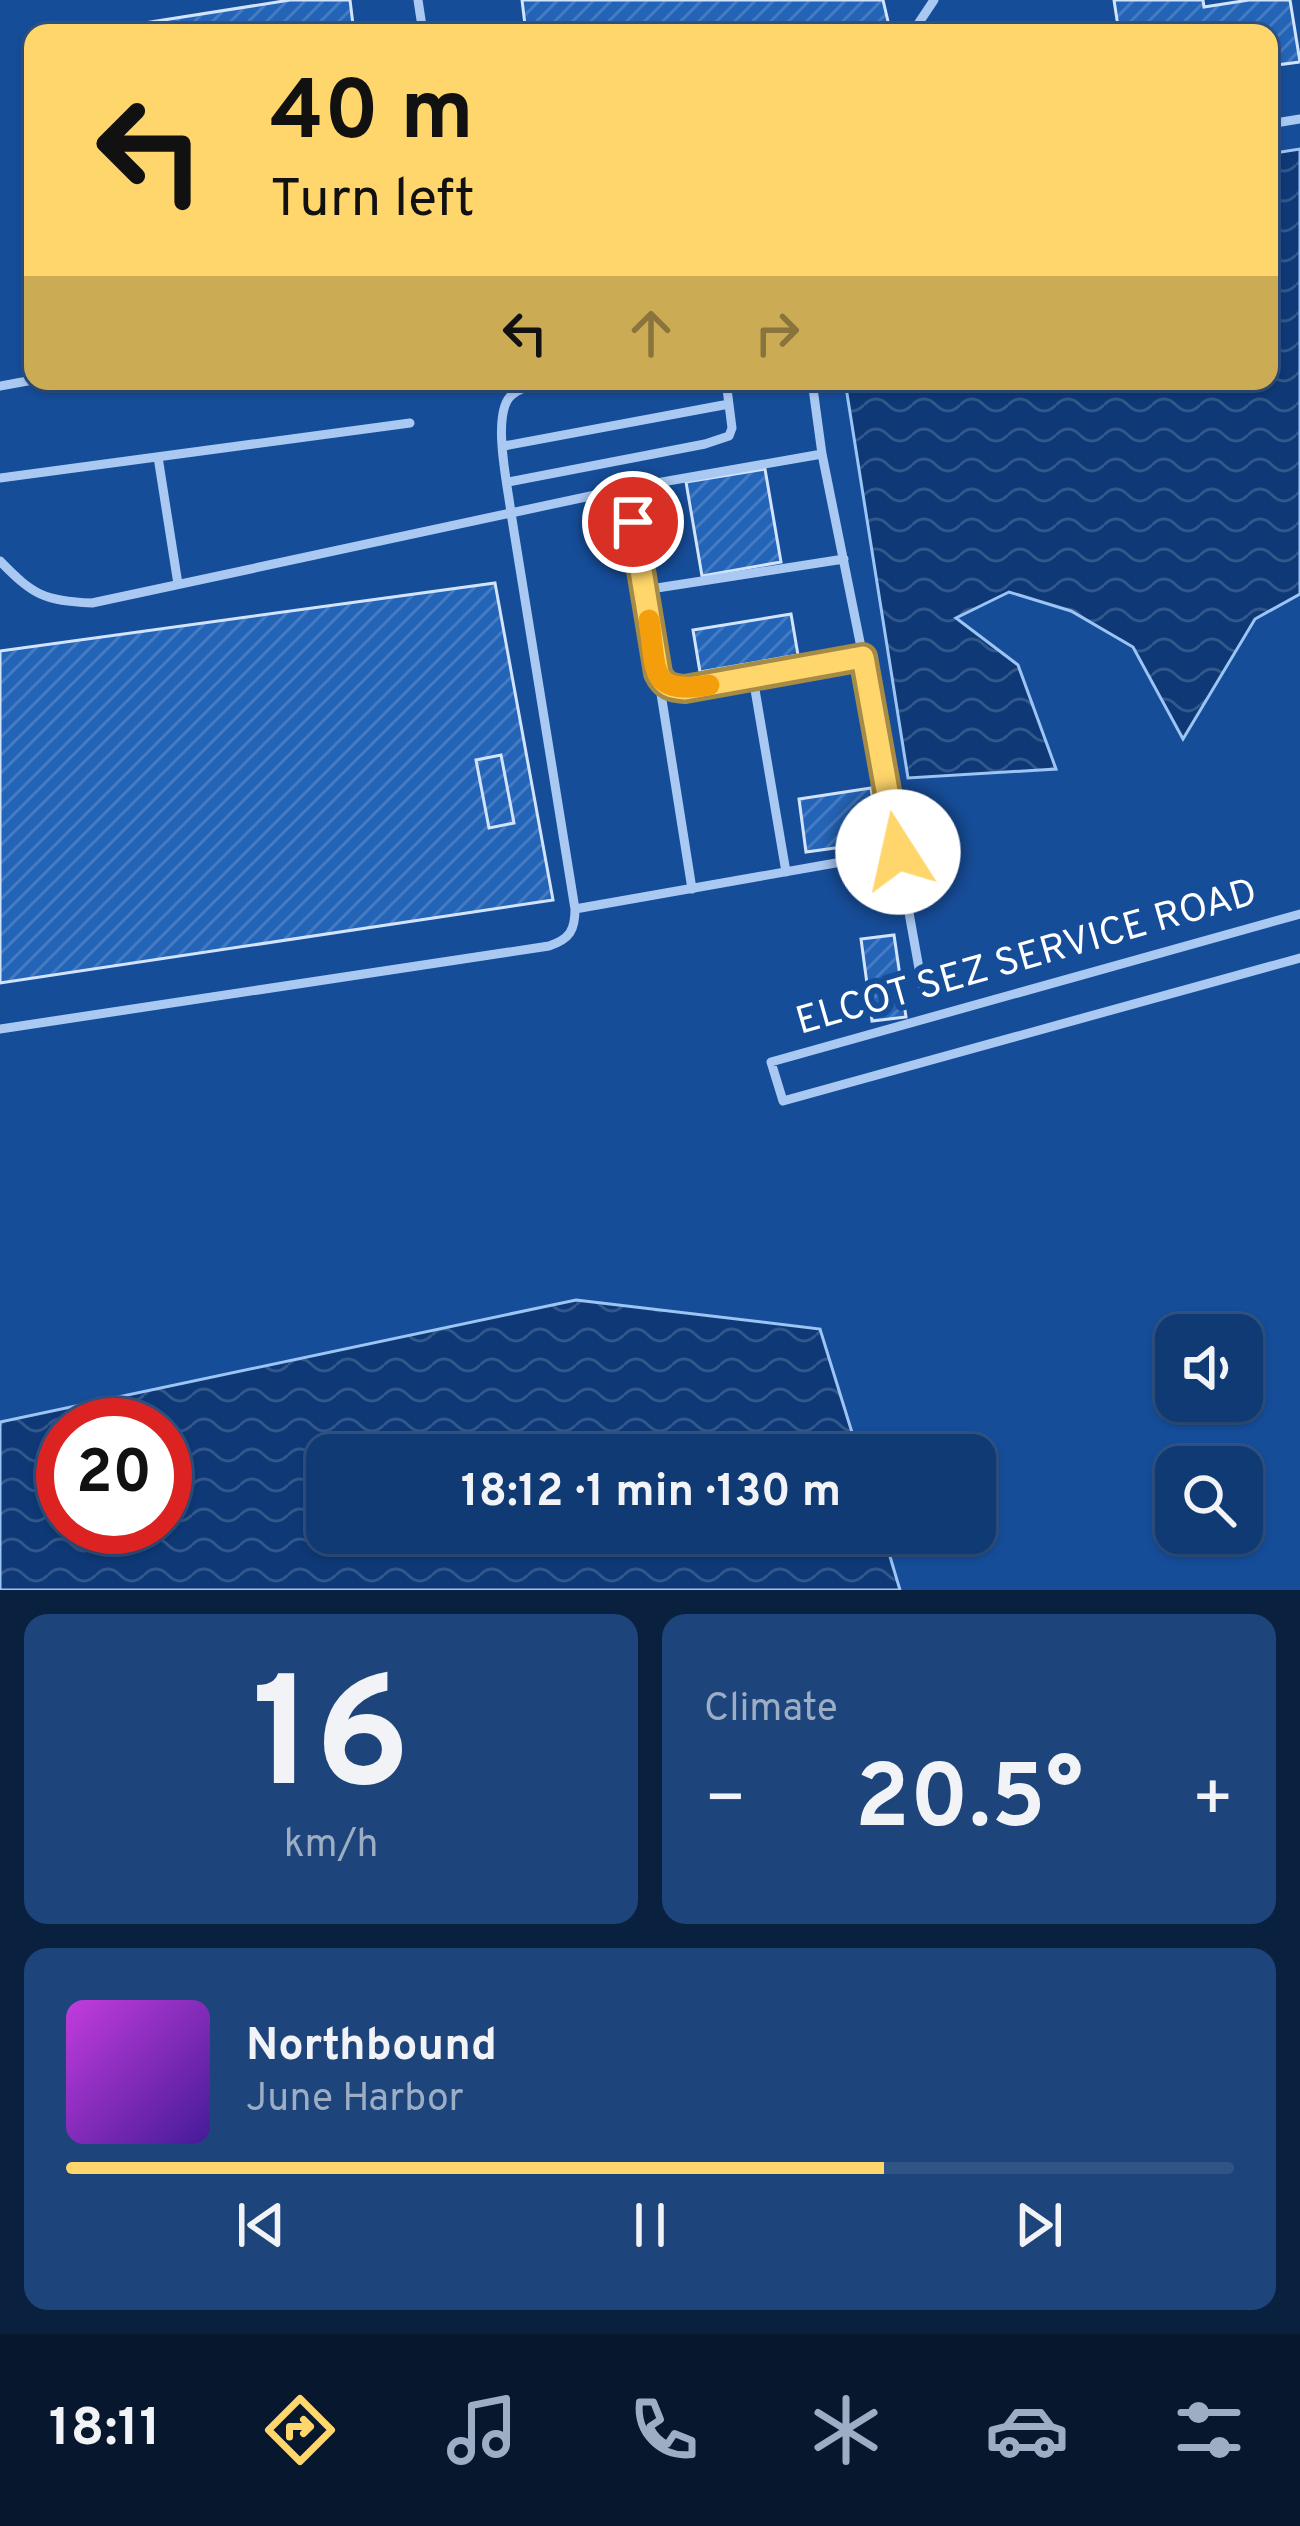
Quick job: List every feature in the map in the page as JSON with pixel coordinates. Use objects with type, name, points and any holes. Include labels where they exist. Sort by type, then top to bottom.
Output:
[{"type":"lane","points":[[0,1030],[549,946],[569,936],[575,926],[575,909],[501,422],[503,405],[520,390]]},
{"type":"lane","points":[[508,482],[729,436],[727,390]]},
{"type":"lane","points":[[813,390],[922,986]]},
{"type":"lane","points":[[504,446],[729,404]]},
{"type":"lane","points":[[0,478],[410,423]]},
{"type":"lane","points":[[0,560],[25,586],[55,601],[92,603],[628,488],[822,454]]},
{"type":"lane","points":[[158,457],[178,584]]},
{"type":"lane","points":[[628,488],[692,889]]},
{"type":"lane","points":[[644,590],[844,559]]},
{"type":"lane","points":[[658,673],[671,688],[685,689],[863,657]]},
{"type":"lane","points":[[753,678],[786,872]]},
{"type":"lane","points":[[575,909],[898,852]]},
{"type":"lane","name":"ELCOT SEZ SERVICE ROAD","points":[[1300,914],[771,1062],[783,1101],[1300,958]]},
{"type":"water","points":[[1300,149],[1300,594],[1255,619],[1183,739],[1133,647],[1071,611],[1009,592],[956,618],[1018,665],[1056,769],[908,778],[846,390],[1278,390],[1278,153]]},
{"type":"water","points":[[576,1300],[820,1329],[852,1434],[306,1434],[306,1554],[889,1554],[900,1590],[0,1590],[0,1422],[36,1414],[36,1554],[192,1554],[192,1398],[113,1398]]},
{"type":"building","points":[[290,0],[350,0],[353,24],[138,24]]},
{"type":"building","points":[[522,0],[883,0],[889,24],[525,24]]},
{"type":"building","points":[[1114,0],[1203,0],[1204,7],[1290,0],[1300,62],[1278,65],[1278,24],[1118,24]]},
{"type":"building","points":[[765,469],[781,562],[702,576],[686,482]]},
{"type":"building","points":[[495,583],[553,900],[0,983],[0,651]]},
{"type":"building","points":[[791,614],[798,655],[700,672],[693,630]]},
{"type":"building","points":[[501,755],[514,823],[489,828],[476,760]]},
{"type":"building","points":[[871,788],[879,842],[806,852],[799,799]]},
{"type":"building","points":[[894,935],[906,1017],[872,1021],[861,939]]},
{"type":"slow traffic","points":[[649,620],[663,683],[685,689],[709,685]]},
{"type":"route","points":[[633,522],[658,673],[671,688],[863,657],[898,852]]}]
